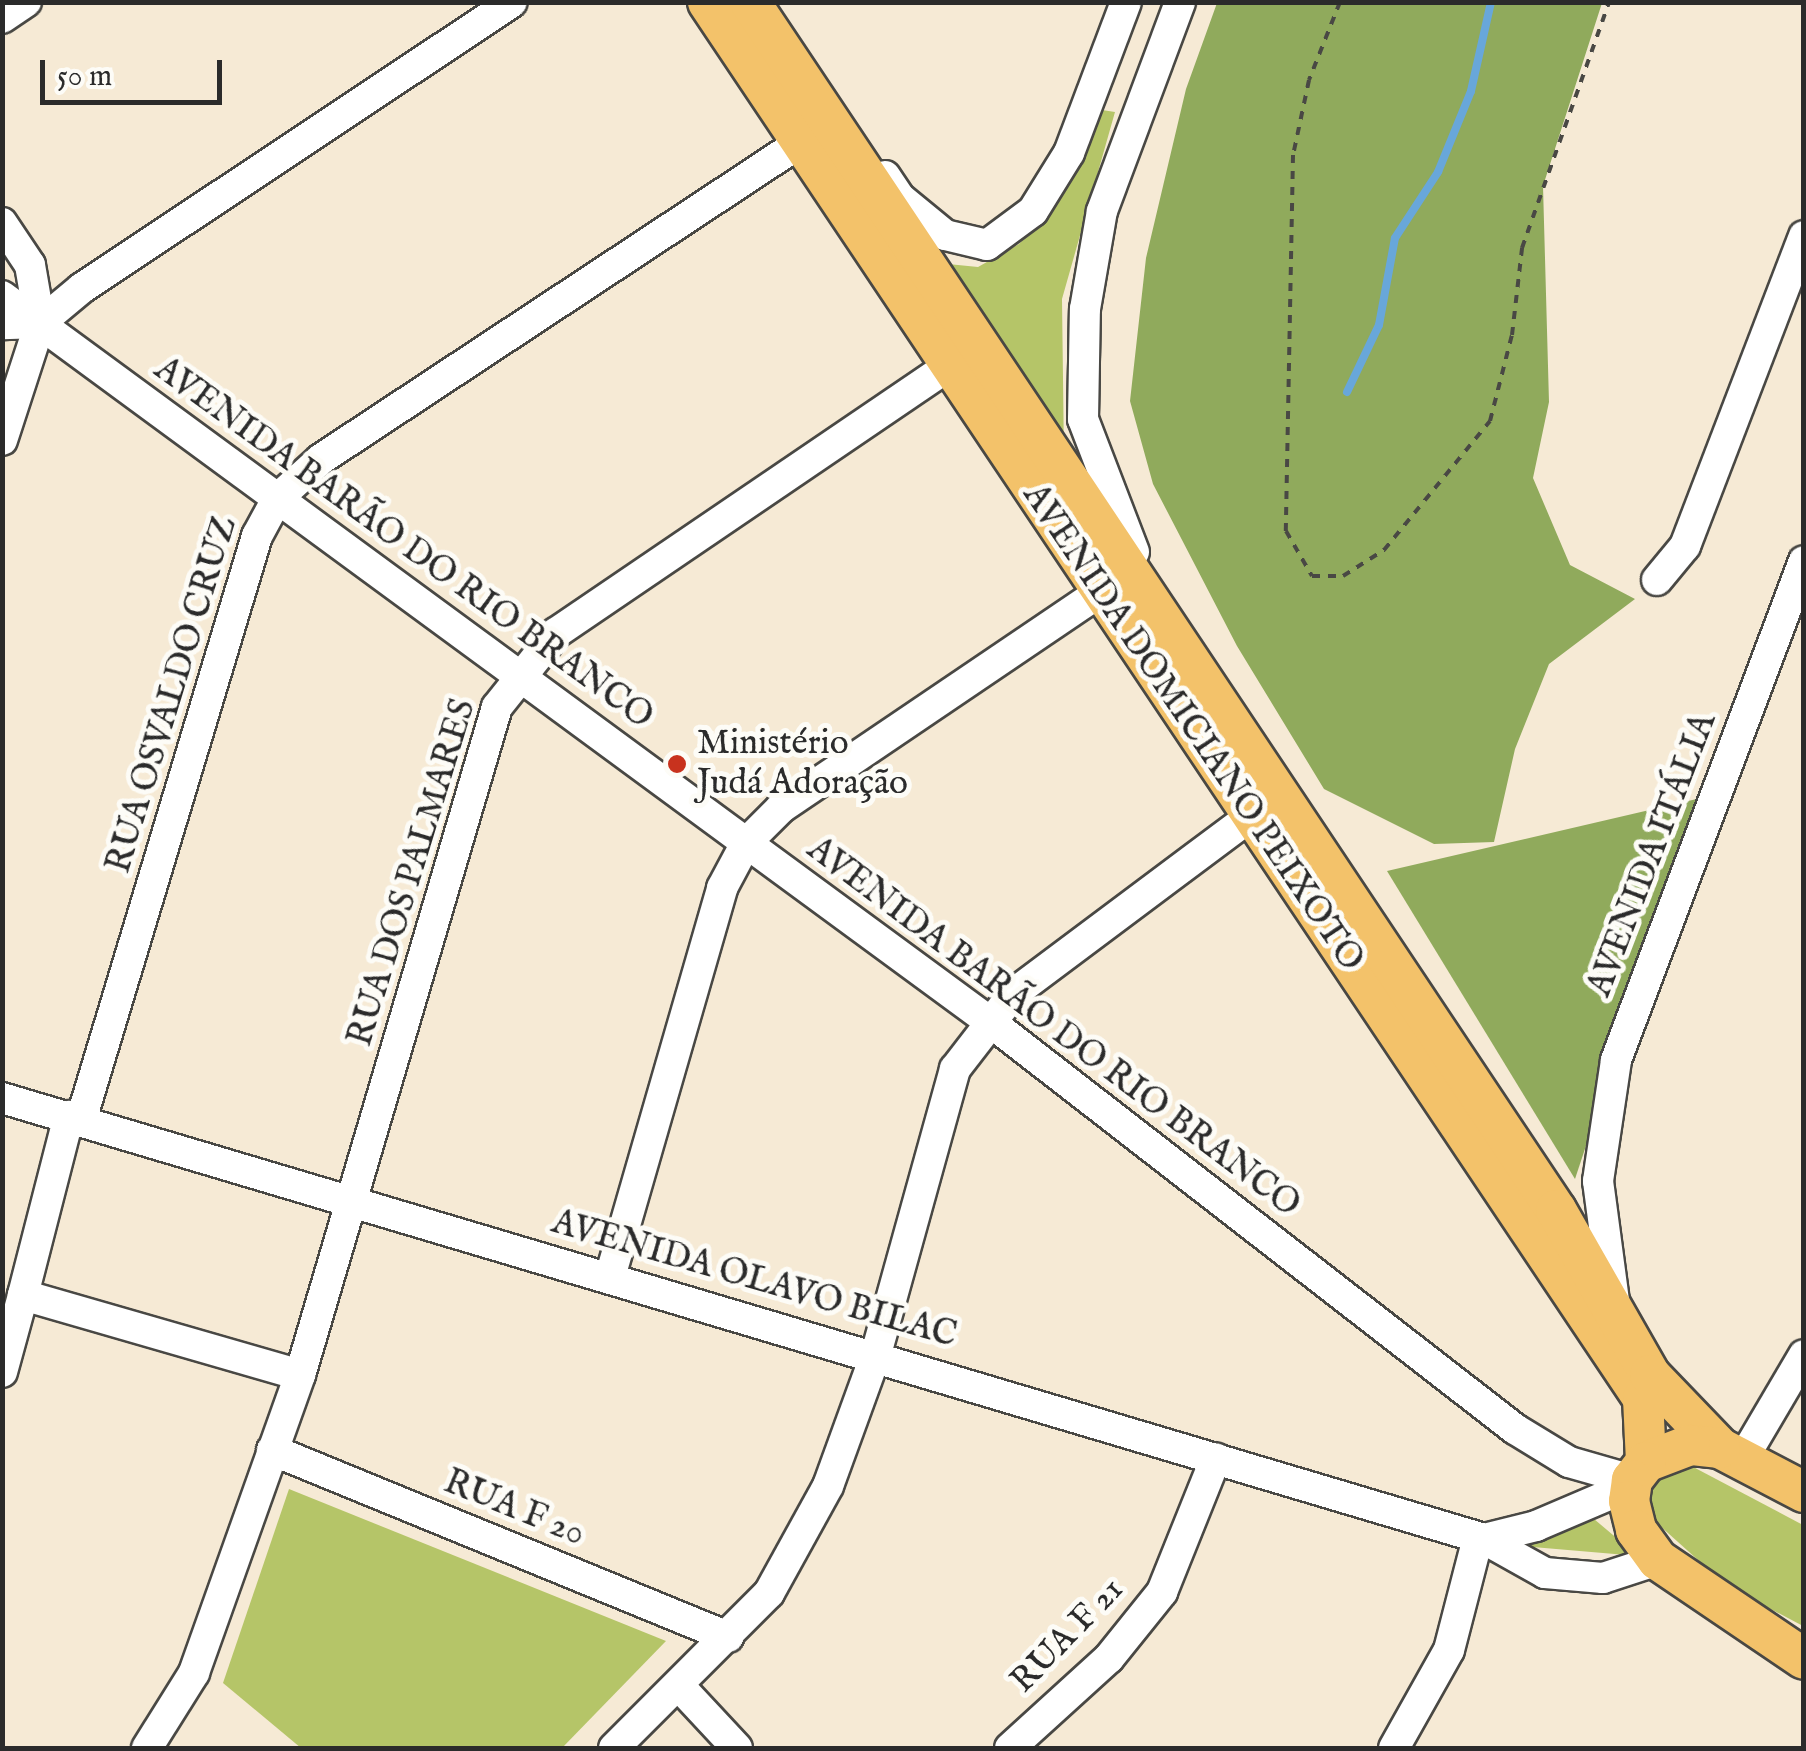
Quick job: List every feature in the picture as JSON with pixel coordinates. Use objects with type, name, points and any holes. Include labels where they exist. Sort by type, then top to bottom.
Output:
[{"type":"main road","name":"AVENIDA DOMICIANO PEIXOTO","points":[[708,2],[1250,817],[1643,1398],[1636,1530],[1658,1560]]},
{"type":"main road","name":"AVENIDA DOMICIANO PEIXOTO","points":[[750,2],[1219,712],[1556,1210],[1660,1388],[1730,1455]]},
{"type":"main road","points":[[1636,1476],[1673,1448],[1730,1455],[1804,1492]]},
{"type":"main road","points":[[1658,1560],[1804,1659]]},
{"type":"street","points":[[2,18],[26,2]]},
{"type":"street","points":[[2,324],[40,323],[82,288],[512,2]]},
{"type":"street","points":[[817,101],[850,126],[900,198],[945,235],[987,245],[1034,211],[1069,154],[1126,2]]},
{"type":"street","points":[[1180,2],[1102,210],[1085,308],[1084,419],[1127,541],[1211,673],[1219,712]]},
{"type":"street","points":[[1110,44],[1158,62]]},
{"type":"street","points":[[1091,94],[1138,113]]},
{"type":"street","name":"RUA OSVALDO CRUZ","points":[[75,1118],[257,536],[277,499],[322,459],[801,142]]},
{"type":"street","points":[[2,224],[30,265],[40,323],[2,440]]},
{"type":"street","points":[[1658,580],[1685,546],[1804,236]]},
{"type":"street","name":"AVENIDA BARÃO DO RIO BRANCO","points":[[2,296],[989,1021],[1515,1429],[1568,1462],[1636,1476]]},
{"type":"street","name":"RUA DOS PALMARES","points":[[354,1204],[497,707],[519,676],[556,633],[950,365]]},
{"type":"street","name":"AVENIDA ITÁLIA","points":[[1615,1307],[1598,1180],[1616,1060],[1804,561]]},
{"type":"street","points":[[610,1277],[722,888],[746,843],[780,808],[1101,592]]},
{"type":"street","points":[[614,1748],[681,1688],[768,1593],[828,1486],[876,1354],[956,1069],[1013,994],[1250,817]]},
{"type":"street","name":"AVENIDA OLAVO BILAC","points":[[2,1098],[876,1354],[1481,1539],[1511,1560],[1573,1579],[1603,1578],[1658,1560]]},
{"type":"street","points":[[2,1372],[75,1118]]},
{"type":"street","points":[[1556,1210],[1581,1202],[1598,1180]]},
{"type":"street","points":[[147,1748],[194,1673],[300,1375],[354,1204]]},
{"type":"street","points":[[22,1295],[300,1375]]},
{"type":"street","points":[[1730,1455],[1804,1356]]},
{"type":"street","name":"RUA F 20","points":[[272,1450],[728,1637]]},
{"type":"street","name":"RUA F 21","points":[[1010,1748],[1109,1658],[1162,1592],[1216,1458]]},
{"type":"street","points":[[1394,1748],[1449,1650],[1481,1539],[1536,1526],[1636,1476]]},
{"type":"street","points":[[681,1688],[737,1748]]},
{"type":"path","points":[[1340,2],[1310,80],[1293,155],[1286,531],[1312,576],[1343,576],[1384,550],[1490,421],[1512,335],[1522,248],[1609,2]]},
{"type":"green space","points":[[1217,3],[1602,3],[1543,186],[1549,402],[1533,478],[1570,565],[1635,599],[1549,664],[1515,749],[1494,842],[1434,844],[1324,789],[1237,646],[1153,484],[1130,401],[1146,258],[1186,89]]},
{"type":"green space","points":[[1102,110],[1115,112],[1062,299],[1064,458],[928,262],[978,267],[1019,244],[1060,197]]},
{"type":"green space","points":[[1701,798],[1575,1179],[1387,871]]},
{"type":"green space","points":[[1680,1460],[1803,1525],[1803,1626],[1727,1586],[1649,1516],[1646,1485]]},
{"type":"green space","points":[[289,1489],[666,1641],[562,1748],[301,1748],[223,1683]]},
{"type":"green space","points":[[1594,1519],[1638,1556],[1522,1546]]},
{"type":"waterway","points":[[1347,392],[1379,325],[1395,238],[1438,172],[1471,91],[1491,2]]},
{"type":"place","name":"Ministério Judá Adoração","points":[[677,764]]}]
